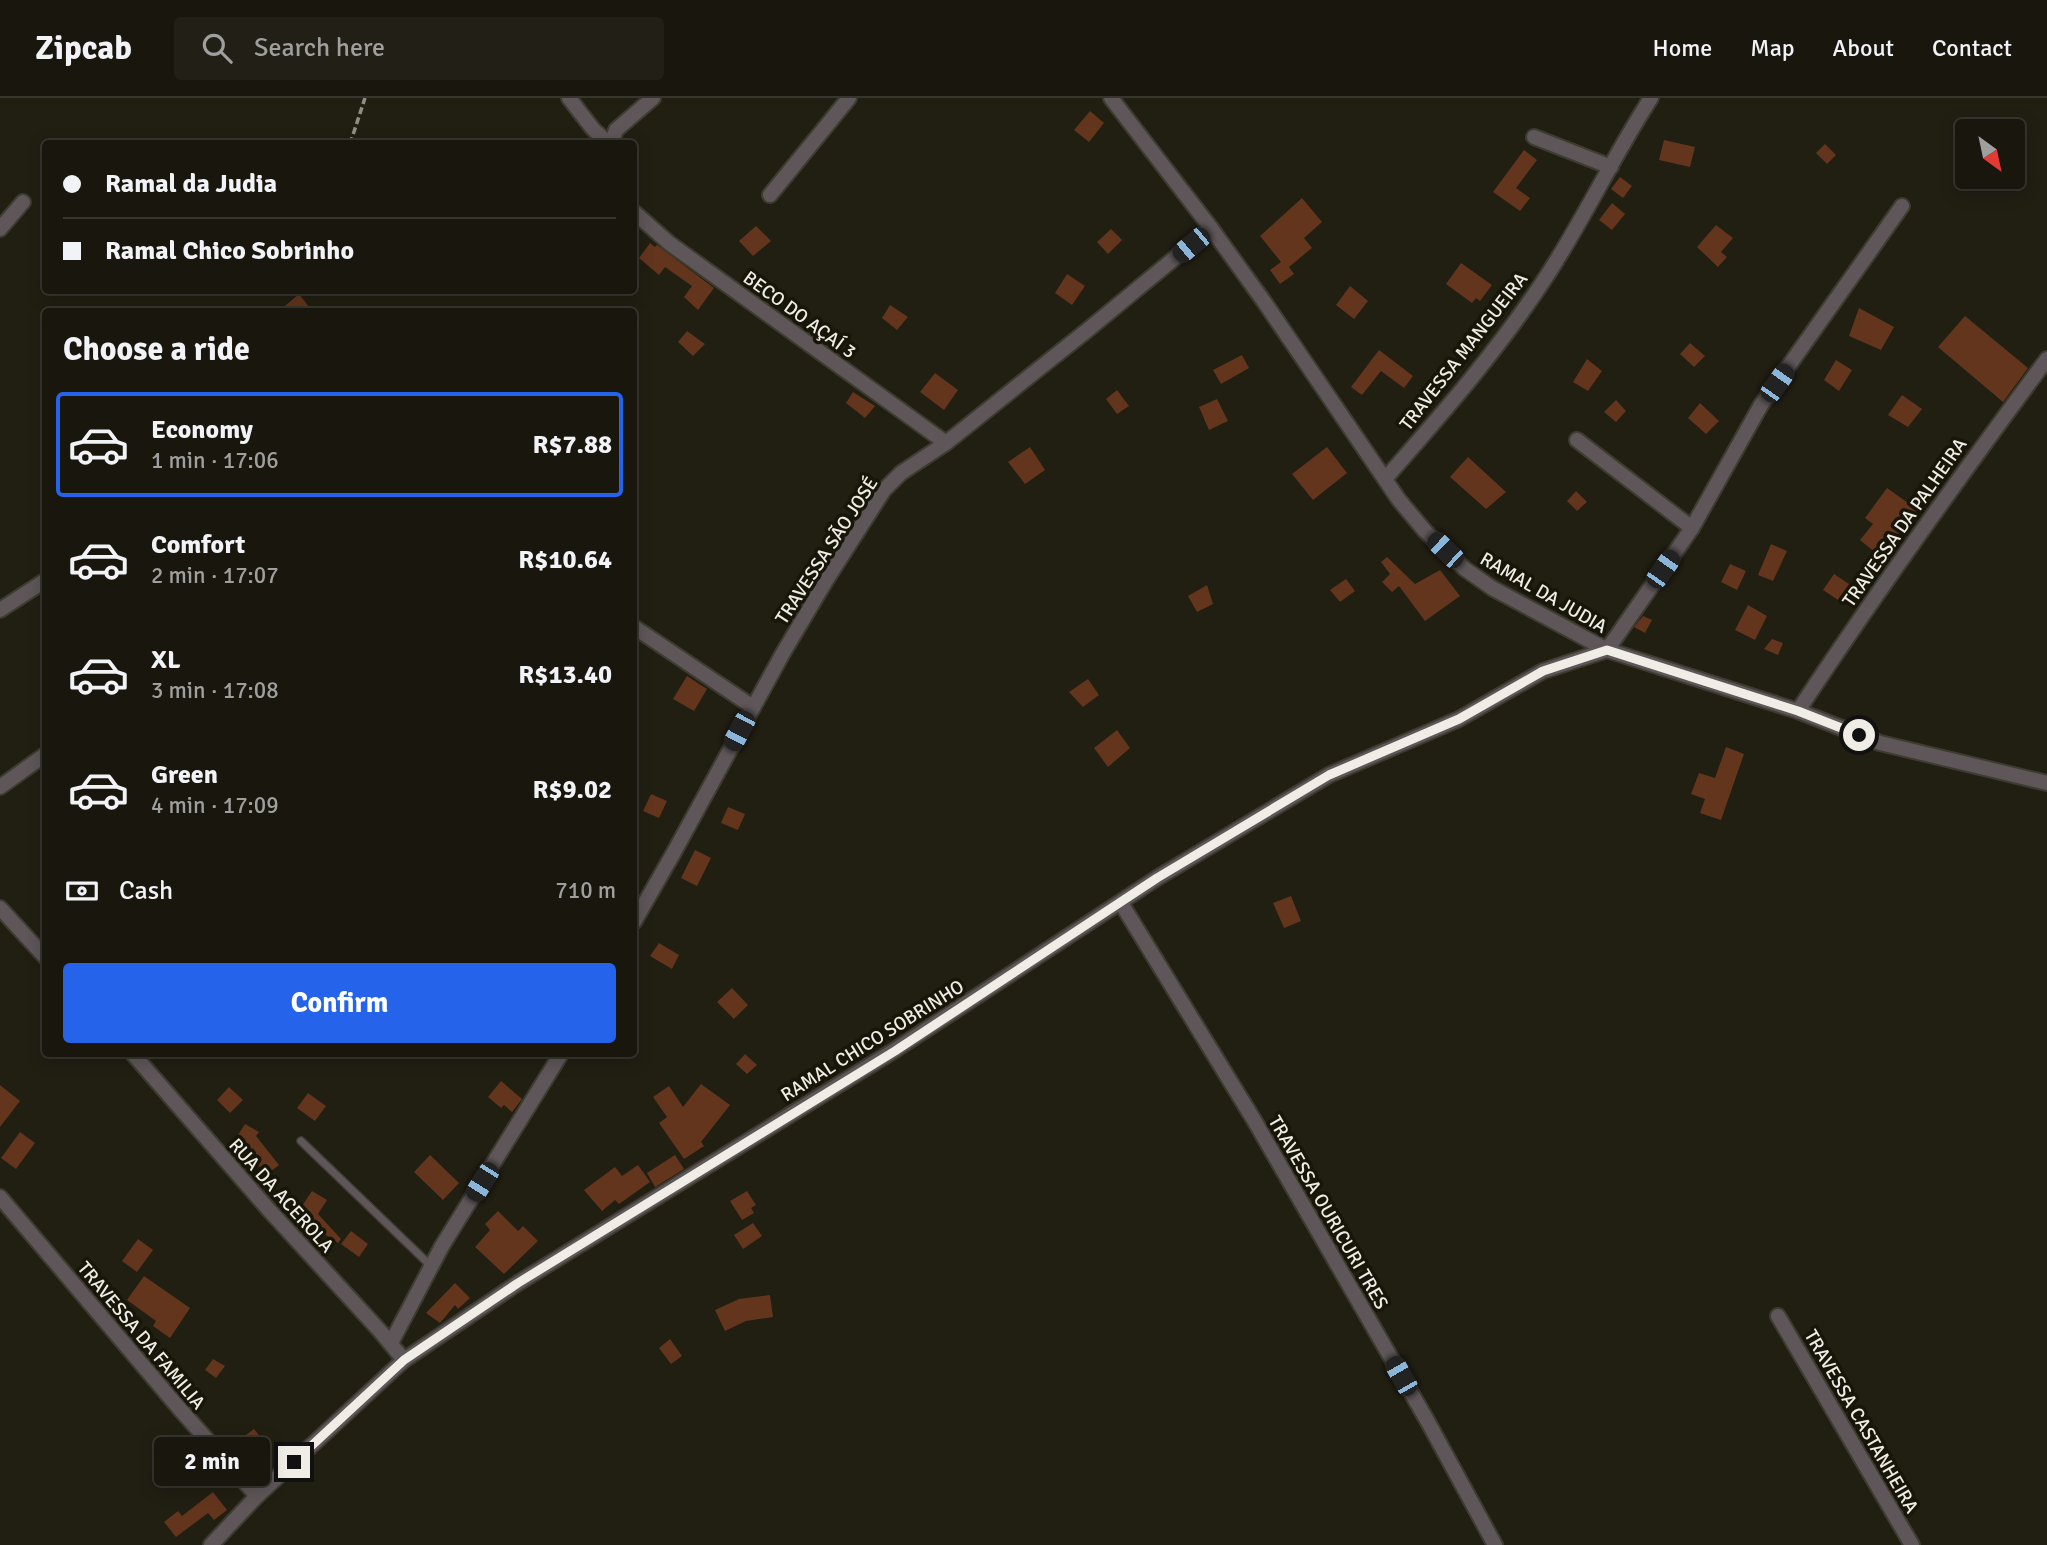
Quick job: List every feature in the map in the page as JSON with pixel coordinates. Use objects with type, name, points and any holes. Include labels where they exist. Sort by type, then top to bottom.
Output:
[{"type":"street","points":[[569,98],[593,129],[605,140]]},
{"type":"street","points":[[612,140],[617,130],[653,98]]},
{"type":"street","points":[[770,195],[849,98]]},
{"type":"street","name":"RAMAL DA JUDIA","points":[[1111,98],[1265,303],[1384,479],[1425,531],[1465,569],[1492,588],[1607,650],[1798,711],[1880,743],[2047,783]]},
{"type":"street","name":"TRAVESSA MANGUEIRA","points":[[1384,479],[1438,418],[1509,330],[1560,254],[1626,136],[1651,98]]},
{"type":"street","points":[[1534,136],[1611,167]]},
{"type":"street","points":[[0,229],[23,202]]},
{"type":"street","points":[[1607,650],[1692,528],[1761,405],[1902,206]]},
{"type":"street","name":"BECO DO AÇAÍ 3","points":[[637,215],[669,243],[946,443]]},
{"type":"street","name":"TRAVESSA SÃO JOSÉ","points":[[637,914],[673,855],[752,707],[827,579],[884,490],[901,473],[946,443],[1211,228]]},
{"type":"street","name":"TRAVESSA DA PALHEIRA","points":[[1798,711],[1862,615],[2047,359]]},
{"type":"street","points":[[1577,440],[1692,528]]},
{"type":"street","points":[[0,610],[42,583]]},
{"type":"street","points":[[637,629],[752,707]]},
{"type":"street","name":"RAMAL CHICO SOBRINHO","points":[[211,1545],[257,1496],[404,1360],[518,1283],[895,1051],[1157,878],[1329,775],[1459,719],[1543,671],[1607,650]]},
{"type":"street","points":[[0,787],[42,757]]},
{"type":"street","name":"TRAVESSA OURICURI TRES","points":[[1121,903],[1254,1120],[1428,1422],[1495,1545]]},
{"type":"street","points":[[0,908],[42,954]]},
{"type":"street","name":"RUA DA ACEROLA","points":[[136,1057],[404,1360]]},
{"type":"street","points":[[391,1343],[431,1267],[559,1057]]},
{"type":"street","name":"TRAVESSA DA FAMILIA","points":[[0,1197],[257,1496]]},
{"type":"street","name":"TRAVESSA CASTANHEIRA","points":[[1778,1316],[1912,1545]]},
{"type":"lane","points":[[301,1141],[431,1267]]},
{"type":"path","points":[[351,140],[365,98]]},
{"type":"building","points":[[1090,111],[1104,123],[1089,142],[1074,130]]},
{"type":"building","points":[[1664,140],[1695,147],[1690,167],[1659,160]]},
{"type":"building","points":[[1825,144],[1836,155],[1827,164],[1816,153]]},
{"type":"building","points":[[1524,150],[1537,160],[1516,188],[1530,198],[1520,211],[1493,192]]},
{"type":"building","points":[[1620,177],[1632,186],[1623,198],[1611,189]]},
{"type":"building","points":[[1302,198],[1322,222],[1304,238],[1312,248],[1289,267],[1294,274],[1280,284],[1270,270],[1281,262],[1260,236]]},
{"type":"building","points":[[1612,203],[1625,214],[1612,230],[1599,220]]},
{"type":"building","points":[[1716,225],[1733,238],[1721,252],[1727,257],[1718,267],[1697,247]]},
{"type":"building","points":[[756,226],[771,241],[753,256],[739,241]]},
{"type":"building","points":[[1111,229],[1122,240],[1108,254],[1097,242]]},
{"type":"building","points":[[650,243],[655,247],[657,245],[714,288],[698,310],[684,297],[692,286],[665,267],[659,275],[639,258]]},
{"type":"building","points":[[1461,263],[1492,285],[1480,301],[1476,298],[1472,303],[1446,284]]},
{"type":"building","points":[[1067,274],[1085,286],[1072,305],[1055,293]]},
{"type":"building","points":[[1350,286],[1368,301],[1354,319],[1336,305]]},
{"type":"building","points":[[299,294],[310,308],[283,308]]},
{"type":"building","points":[[890,305],[908,317],[897,330],[882,318]]},
{"type":"building","points":[[1859,308],[1894,327],[1881,350],[1849,336]]},
{"type":"building","points":[[1965,316],[2028,368],[2003,402],[1938,347]]},
{"type":"building","points":[[687,331],[705,344],[693,356],[678,342]]},
{"type":"building","points":[[1690,343],[1705,356],[1694,367],[1680,354]]},
{"type":"building","points":[[1379,350],[1413,376],[1404,388],[1381,371],[1362,395],[1351,387]]},
{"type":"building","points":[[1242,355],[1249,368],[1221,384],[1213,370]]},
{"type":"building","points":[[1587,359],[1602,371],[1588,391],[1573,382]]},
{"type":"building","points":[[1836,360],[1852,370],[1839,391],[1824,380]]},
{"type":"building","points":[[935,373],[958,390],[944,410],[920,392]]},
{"type":"building","points":[[1117,390],[1129,406],[1117,414],[1106,399]]},
{"type":"building","points":[[853,392],[875,406],[865,418],[846,403]]},
{"type":"building","points":[[1902,395],[1922,409],[1908,427],[1888,415]]},
{"type":"building","points":[[1217,399],[1228,421],[1209,430],[1199,407]]},
{"type":"building","points":[[1616,400],[1626,411],[1616,422],[1604,412]]},
{"type":"building","points":[[1700,403],[1719,421],[1706,434],[1688,418]]},
{"type":"building","points":[[1030,447],[1045,470],[1025,484],[1008,462]]},
{"type":"building","points":[[1327,447],[1347,473],[1313,500],[1292,474]]},
{"type":"building","points":[[1468,457],[1506,492],[1486,509],[1450,477]]},
{"type":"building","points":[[1887,488],[1918,510],[1882,558],[1860,540],[1873,524],[1865,518]]},
{"type":"building","points":[[1576,491],[1587,502],[1577,511],[1567,501]]},
{"type":"building","points":[[1771,544],[1787,551],[1773,581],[1758,575]]},
{"type":"building","points":[[1387,557],[1415,584],[1440,570],[1460,596],[1425,621],[1399,586],[1392,592],[1382,582],[1390,574],[1381,562]]},
{"type":"building","points":[[1730,564],[1746,571],[1737,590],[1721,582]]},
{"type":"building","points":[[1834,574],[1852,586],[1841,602],[1823,590]]},
{"type":"building","points":[[1346,579],[1355,591],[1340,602],[1330,590]]},
{"type":"building","points":[[1207,585],[1213,604],[1197,612],[1188,596]]},
{"type":"building","points":[[1748,605],[1767,616],[1755,640],[1735,630]]},
{"type":"building","points":[[1643,616],[1652,620],[1645,633],[1634,627]]},
{"type":"building","points":[[1772,639],[1783,643],[1778,655],[1764,649]]},
{"type":"building","points":[[687,676],[707,689],[694,711],[673,699]]},
{"type":"building","points":[[1088,679],[1099,695],[1083,707],[1069,692]]},
{"type":"building","points":[[1117,730],[1130,748],[1108,767],[1094,748]]},
{"type":"building","points":[[1726,747],[1744,754],[1721,820],[1700,813],[1705,799],[1691,794],[1699,773],[1715,778]]},
{"type":"building","points":[[651,794],[667,801],[659,818],[643,811]]},
{"type":"building","points":[[728,807],[745,814],[738,830],[721,823]]},
{"type":"building","points":[[695,850],[711,858],[697,886],[681,878]]},
{"type":"building","points":[[1291,896],[1301,921],[1284,928],[1273,903]]},
{"type":"building","points":[[659,943],[679,955],[672,969],[650,956]]},
{"type":"building","points":[[732,988],[748,1005],[734,1019],[717,1002]]},
{"type":"building","points":[[745,1054],[757,1065],[747,1074],[736,1064]]},
{"type":"building","points":[[501,1081],[522,1099],[512,1112],[504,1105],[501,1108],[488,1097]]},
{"type":"building","points":[[701,1084],[730,1105],[701,1142],[704,1146],[684,1159],[659,1123],[667,1117],[653,1097],[669,1086],[683,1107]]},
{"type":"building","points":[[0,1085],[20,1101],[0,1127]]},
{"type":"building","points":[[229,1087],[243,1100],[230,1113],[217,1100]]},
{"type":"building","points":[[308,1093],[326,1106],[315,1121],[297,1108]]},
{"type":"building","points":[[245,1124],[259,1132],[256,1136],[279,1165],[266,1175],[247,1152],[233,1143]]},
{"type":"building","points":[[20,1132],[35,1143],[16,1169],[1,1158]]},
{"type":"building","points":[[430,1155],[459,1183],[443,1200],[414,1172]]},
{"type":"building","points":[[675,1155],[684,1169],[655,1187],[647,1173]]},
{"type":"building","points":[[638,1165],[650,1182],[619,1204],[615,1200],[602,1211],[584,1190],[615,1167],[622,1176]]},
{"type":"building","points":[[312,1191],[327,1200],[318,1214],[341,1239],[338,1243],[296,1215]]},
{"type":"building","points":[[747,1191],[756,1205],[751,1208],[754,1213],[742,1220],[730,1201]]},
{"type":"building","points":[[498,1211],[518,1231],[523,1226],[538,1241],[504,1274],[475,1247],[490,1230],[485,1224]]},
{"type":"building","points":[[753,1223],[762,1236],[743,1249],[734,1235]]},
{"type":"building","points":[[351,1231],[368,1244],[359,1257],[341,1244]]},
{"type":"building","points":[[138,1239],[153,1250],[137,1272],[122,1261]]},
{"type":"building","points":[[144,1276],[190,1308],[170,1338],[153,1326],[156,1321],[127,1300]]},
{"type":"building","points":[[455,1283],[470,1298],[458,1309],[455,1305],[440,1323],[426,1313]]},
{"type":"building","points":[[770,1295],[773,1317],[746,1321],[725,1331],[715,1310],[739,1299]]},
{"type":"building","points":[[670,1339],[682,1356],[671,1364],[659,1348]]},
{"type":"building","points":[[213,1359],[225,1366],[216,1378],[205,1370]]},
{"type":"building","points":[[254,1429],[271,1450],[256,1463],[238,1441]]},
{"type":"building","points":[[213,1492],[227,1510],[214,1520],[208,1513],[176,1537],[164,1522],[178,1511],[182,1516]]},
{"type":"route","points":[[294,1462],[404,1360],[518,1283],[895,1051],[1157,878],[1329,775],[1459,719],[1543,671],[1607,650],[1798,711],[1859,735]]}]
